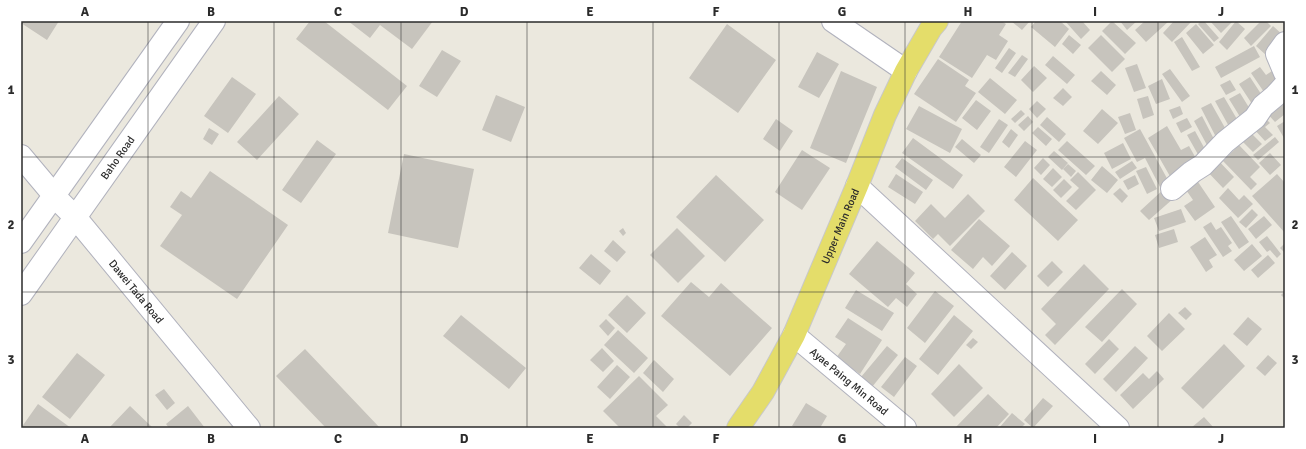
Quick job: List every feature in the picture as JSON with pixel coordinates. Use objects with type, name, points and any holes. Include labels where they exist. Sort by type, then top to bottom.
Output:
[{"type":"main road","name":"Upper Main Road","points":[[738,428],[763,392],[794,335],[857,186],[884,115],[906,71],[931,28],[937,21]]},
{"type":"street","points":[[21,242],[178,21]]},
{"type":"street","name":"Baho Road","points":[[21,294],[214,21]]},
{"type":"street","points":[[833,21],[906,71]]},
{"type":"street","points":[[1285,43],[1277,54],[1285,73]]},
{"type":"street","points":[[1172,189],[1203,165],[1225,142],[1255,118],[1263,106],[1285,85]]},
{"type":"street","name":"Dawei Tada Road","points":[[21,156],[75,217],[249,428]]},
{"type":"street","points":[[857,186],[1118,428]]},
{"type":"street","name":"Ayae Paing Min Road","points":[[794,335],[905,428]]},
{"type":"building","points":[[21,21],[59,21],[47,40],[21,23]]},
{"type":"building","points":[[310,21],[324,21],[407,86],[388,110],[296,39]]},
{"type":"building","points":[[348,21],[433,21],[412,49],[380,25],[370,38]]},
{"type":"building","points":[[962,21],[1001,21],[1006,24],[999,35],[1008,41],[996,60],[987,55],[972,78],[939,57]]},
{"type":"building","points":[[1011,21],[1030,21],[1022,30]]},
{"type":"building","points":[[1036,21],[1060,21],[1069,29],[1055,47],[1031,27]]},
{"type":"building","points":[[1065,21],[1082,21],[1090,30],[1081,39]]},
{"type":"building","points":[[1112,21],[1136,43],[1125,54],[1102,31]]},
{"type":"building","points":[[1120,21],[1137,21],[1127,30]]},
{"type":"building","points":[[1145,21],[1169,21],[1146,42],[1135,30]]},
{"type":"building","points":[[1174,21],[1192,21],[1172,42],[1163,33]]},
{"type":"building","points":[[1201,21],[1204,21],[1219,38],[1214,42],[1198,24]]},
{"type":"building","points":[[1210,21],[1233,21],[1221,33]]},
{"type":"building","points":[[1236,21],[1245,29],[1227,50],[1219,42]]},
{"type":"building","points":[[1261,21],[1266,21],[1271,26],[1251,46],[1244,38]]},
{"type":"building","points":[[727,24],[776,60],[738,113],[689,78]]},
{"type":"building","points":[[1196,24],[1214,45],[1203,54],[1186,33]]},
{"type":"building","points":[[1273,26],[1284,36],[1266,55],[1256,46]]},
{"type":"building","points":[[1069,35],[1081,45],[1073,54],[1062,44]]},
{"type":"building","points":[[1101,35],[1125,59],[1112,72],[1088,48]]},
{"type":"building","points":[[1182,37],[1200,67],[1192,71],[1174,42]]},
{"type":"building","points":[[1254,46],[1260,57],[1221,78],[1215,67]]},
{"type":"building","points":[[1009,48],[1016,53],[1002,73],[995,68]]},
{"type":"building","points":[[442,50],[461,61],[437,97],[419,86]]},
{"type":"building","points":[[817,52],[839,64],[819,98],[798,87]]},
{"type":"building","points":[[1022,55],[1028,59],[1015,77],[1008,73]]},
{"type":"building","points":[[1053,56],[1075,75],[1067,84],[1045,65]]},
{"type":"building","points":[[938,59],[969,80],[965,86],[976,93],[956,122],[914,94]]},
{"type":"building","points":[[1137,64],[1146,88],[1134,92],[1125,68]]},
{"type":"building","points":[[1034,66],[1047,78],[1033,92],[1021,80]]},
{"type":"building","points":[[1260,67],[1266,75],[1275,69],[1284,83],[1266,95],[1251,73]]},
{"type":"building","points":[[1170,69],[1190,96],[1182,102],[1162,74]]},
{"type":"building","points":[[841,71],[877,87],[846,163],[810,148]]},
{"type":"building","points":[[1101,71],[1116,85],[1107,95],[1091,81]]},
{"type":"building","points":[[232,77],[256,94],[228,133],[204,116]]},
{"type":"building","points":[[1250,77],[1265,100],[1254,107],[1239,84]]},
{"type":"building","points":[[990,78],[1017,100],[1005,114],[978,92]]},
{"type":"building","points":[[1162,79],[1170,99],[1156,104],[1148,86]]},
{"type":"building","points":[[1230,80],[1236,90],[1226,95],[1220,85]]},
{"type":"building","points":[[1063,88],[1072,97],[1063,106],[1053,98]]},
{"type":"building","points":[[1240,93],[1253,114],[1242,120],[1229,99]]},
{"type":"building","points":[[496,95],[525,107],[511,142],[482,130]]},
{"type":"building","points":[[279,96],[299,114],[257,160],[237,142]]},
{"type":"building","points":[[1148,96],[1154,115],[1143,119],[1137,99]]},
{"type":"building","points":[[1285,96],[1285,114],[1275,122],[1266,112]]},
{"type":"building","points":[[1224,97],[1241,126],[1232,132],[1215,101]]},
{"type":"building","points":[[976,100],[991,111],[977,130],[962,118]]},
{"type":"building","points":[[1037,101],[1046,109],[1037,118],[1029,109]]},
{"type":"building","points":[[1211,103],[1229,135],[1218,141],[1201,108]]},
{"type":"building","points":[[919,106],[962,129],[950,153],[906,129]]},
{"type":"building","points":[[1180,106],[1183,114],[1173,119],[1169,110]]},
{"type":"building","points":[[1102,109],[1118,123],[1098,144],[1083,131]]},
{"type":"building","points":[[1021,110],[1025,114],[1015,123],[1011,119]]},
{"type":"building","points":[[1130,113],[1136,130],[1125,134],[1118,117]]},
{"type":"building","points":[[1028,116],[1033,122],[1024,131],[1018,125]]},
{"type":"building","points":[[1202,116],[1216,143],[1208,147],[1194,121]]},
{"type":"building","points":[[1047,117],[1066,134],[1059,142],[1040,125]]},
{"type":"building","points":[[1264,117],[1270,123],[1265,127],[1273,135],[1265,141],[1253,128]]},
{"type":"building","points":[[1187,118],[1192,127],[1181,133],[1176,123]]},
{"type":"building","points":[[776,119],[793,131],[780,151],[763,139]]},
{"type":"building","points":[[999,119],[1008,125],[989,153],[980,147]]},
{"type":"building","points":[[1285,121],[1285,137],[1284,138],[1277,126]]},
{"type":"building","points":[[1167,126],[1181,150],[1189,146],[1198,162],[1171,178],[1148,138]]},
{"type":"building","points":[[1038,127],[1052,139],[1046,146],[1032,133]]},
{"type":"building","points":[[209,128],[219,134],[212,145],[203,139]]},
{"type":"building","points":[[1011,129],[1018,135],[1009,148],[1002,142]]},
{"type":"building","points":[[1140,129],[1169,182],[1160,187],[1145,158],[1137,162],[1124,138]]},
{"type":"building","points":[[1248,130],[1262,144],[1253,152],[1240,139]]},
{"type":"building","points":[[1195,131],[1207,153],[1200,158],[1187,135]]},
{"type":"building","points":[[1275,137],[1279,142],[1258,160],[1253,155]]},
{"type":"building","points":[[913,138],[963,175],[953,189],[902,153]]},
{"type":"building","points":[[962,139],[981,155],[974,163],[955,147]]},
{"type":"building","points":[[317,140],[336,154],[301,203],[282,190]]},
{"type":"building","points":[[1025,141],[1037,150],[1016,177],[1004,167]]},
{"type":"building","points":[[1067,141],[1095,166],[1086,175],[1058,150]]},
{"type":"building","points":[[1123,143],[1131,159],[1112,169],[1104,153]]},
{"type":"building","points":[[1239,145],[1260,167],[1250,177],[1257,184],[1251,190],[1223,161]]},
{"type":"building","points":[[802,150],[830,168],[802,210],[775,192]]},
{"type":"building","points":[[1054,151],[1068,163],[1062,170],[1048,157]]},
{"type":"building","points":[[1270,153],[1281,165],[1270,175],[1259,163]]},
{"type":"building","points":[[404,154],[474,169],[458,248],[388,233]]},
{"type":"building","points":[[1215,157],[1234,177],[1223,188],[1204,168]]},
{"type":"building","points":[[902,158],[933,180],[926,190],[895,167]]},
{"type":"building","points":[[1043,158],[1050,165],[1041,175],[1034,168]]},
{"type":"building","points":[[1132,161],[1137,168],[1120,179],[1115,172]]},
{"type":"building","points":[[1068,164],[1076,171],[1071,177],[1063,169]]},
{"type":"building","points":[[1102,166],[1118,180],[1107,193],[1091,180]]},
{"type":"building","points":[[1146,167],[1157,189],[1147,194],[1136,171]]},
{"type":"building","points":[[1053,168],[1062,177],[1052,187],[1043,179]]},
{"type":"building","points":[[210,171],[288,225],[237,299],[160,246],[182,215],[170,207],[181,191],[191,198]]},
{"type":"building","points":[[1078,172],[1096,190],[1076,210],[1066,201],[1079,188],[1070,180]]},
{"type":"building","points":[[896,174],[923,192],[915,204],[888,187]]},
{"type":"building","points":[[1277,174],[1285,183],[1285,233],[1252,196]]},
{"type":"building","points":[[716,175],[764,220],[725,262],[676,217]]},
{"type":"building","points":[[1135,175],[1139,184],[1128,190],[1123,181]]},
{"type":"building","points":[[1033,178],[1078,220],[1058,241],[1014,200]]},
{"type":"building","points":[[1064,179],[1072,187],[1061,198],[1053,190]]},
{"type":"building","points":[[1196,179],[1215,207],[1195,221],[1184,206],[1193,200],[1184,187]]},
{"type":"building","points":[[1120,188],[1128,196],[1122,203],[1113,194]]},
{"type":"building","points":[[1165,188],[1174,198],[1149,220],[1140,211]]},
{"type":"building","points":[[1228,188],[1239,200],[1244,195],[1253,204],[1238,218],[1219,198]]},
{"type":"building","points":[[968,194],[985,211],[950,246],[938,234],[933,239],[915,221],[931,204],[945,218]]},
{"type":"building","points":[[1181,209],[1186,222],[1159,231],[1154,218]]},
{"type":"building","points":[[1252,209],[1258,215],[1246,228],[1239,222]]},
{"type":"building","points":[[1231,216],[1249,242],[1239,249],[1221,222]]},
{"type":"building","points":[[1264,216],[1272,225],[1256,239],[1248,229]]},
{"type":"building","points":[[979,219],[1010,246],[992,266],[983,257],[973,269],[951,250]]},
{"type":"building","points":[[1211,222],[1216,230],[1221,227],[1232,243],[1228,246],[1232,251],[1223,257],[1203,227]]},
{"type":"building","points":[[623,228],[626,233],[623,236],[619,231]]},
{"type":"building","points":[[677,228],[705,256],[678,283],[650,255]]},
{"type":"building","points":[[1174,229],[1178,242],[1159,248],[1155,235]]},
{"type":"building","points":[[1267,236],[1281,254],[1277,258],[1270,250],[1267,252],[1259,242]]},
{"type":"building","points":[[1205,237],[1217,255],[1209,260],[1213,267],[1206,272],[1190,247]]},
{"type":"building","points":[[613,240],[626,252],[617,262],[604,251]]},
{"type":"building","points":[[877,241],[915,273],[906,284],[917,294],[907,307],[896,298],[888,307],[849,274]]},
{"type":"building","points":[[1285,243],[1285,253],[1280,248]]},
{"type":"building","points":[[1252,244],[1262,256],[1244,271],[1234,260]]},
{"type":"building","points":[[1012,252],[1027,266],[1005,290],[990,276]]},
{"type":"building","points":[[591,254],[611,271],[600,285],[579,268]]},
{"type":"building","points":[[1268,255],[1275,263],[1258,278],[1251,270]]},
{"type":"building","points":[[1052,261],[1063,272],[1048,287],[1037,276]]},
{"type":"building","points":[[1084,264],[1109,289],[1055,345],[1045,335],[1056,324],[1041,309]]},
{"type":"building","points":[[691,282],[709,297],[721,283],[772,328],[730,376],[661,316]]},
{"type":"building","points":[[1122,289],[1137,304],[1102,342],[1085,327]]},
{"type":"building","points":[[856,290],[894,313],[882,331],[845,308]]},
{"type":"building","points":[[935,291],[954,306],[925,343],[907,328]]},
{"type":"building","points":[[1285,291],[1285,299],[1281,295]]},
{"type":"building","points":[[627,295],[646,313],[627,333],[608,315]]},
{"type":"building","points":[[1185,307],[1192,314],[1186,320],[1178,313]]},
{"type":"building","points":[[1169,313],[1185,329],[1162,351],[1147,336]]},
{"type":"building","points":[[461,315],[526,368],[509,389],[443,336]]},
{"type":"building","points":[[954,315],[973,331],[938,375],[919,359]]},
{"type":"building","points":[[1248,317],[1262,329],[1247,346],[1233,334]]},
{"type":"building","points":[[848,318],[882,340],[860,374],[836,358],[846,344],[835,337]]},
{"type":"building","points":[[606,319],[615,328],[608,336],[599,326]]},
{"type":"building","points":[[618,330],[648,358],[634,373],[604,345]]},
{"type":"building","points":[[973,338],[978,342],[971,349],[966,345]]},
{"type":"building","points":[[1109,339],[1119,349],[1095,374],[1085,364]]},
{"type":"building","points":[[1224,344],[1245,366],[1203,409],[1181,388]]},
{"type":"building","points":[[887,346],[898,355],[872,387],[861,377]]},
{"type":"building","points":[[1135,346],[1148,358],[1116,392],[1103,379]]},
{"type":"building","points":[[602,348],[614,361],[603,372],[590,360]]},
{"type":"building","points":[[305,349],[380,428],[326,428],[276,376]]},
{"type":"building","points":[[77,353],[105,375],[70,419],[42,397]]},
{"type":"building","points":[[1268,355],[1277,363],[1265,376],[1256,368]]},
{"type":"building","points":[[905,357],[917,366],[894,397],[881,387]]},
{"type":"building","points":[[654,360],[674,379],[663,392],[643,373]]},
{"type":"building","points":[[959,364],[983,388],[954,417],[931,394]]},
{"type":"building","points":[[617,365],[630,377],[610,399],[597,387]]},
{"type":"building","points":[[1157,371],[1164,379],[1133,409],[1120,395],[1143,373],[1149,379]]},
{"type":"building","points":[[639,376],[668,405],[656,416],[668,428],[620,428],[603,411]]},
{"type":"building","points":[[164,389],[175,403],[167,410],[155,395]]},
{"type":"building","points":[[988,394],[1009,414],[996,428],[955,428]]},
{"type":"building","points":[[1043,398],[1053,406],[1033,428],[1024,420]]},
{"type":"building","points":[[806,403],[827,416],[820,428],[796,428],[792,426]]},
{"type":"building","points":[[38,404],[71,428],[21,428]]},
{"type":"building","points":[[130,406],[153,428],[109,428]]},
{"type":"building","points":[[188,406],[205,428],[169,428],[166,424]]},
{"type":"building","points":[[1012,413],[1025,424],[1021,428],[999,428]]},
{"type":"building","points":[[684,415],[692,423],[687,428],[680,428],[676,424]]},
{"type":"building","points":[[1204,417],[1214,428],[1191,428]]}]
